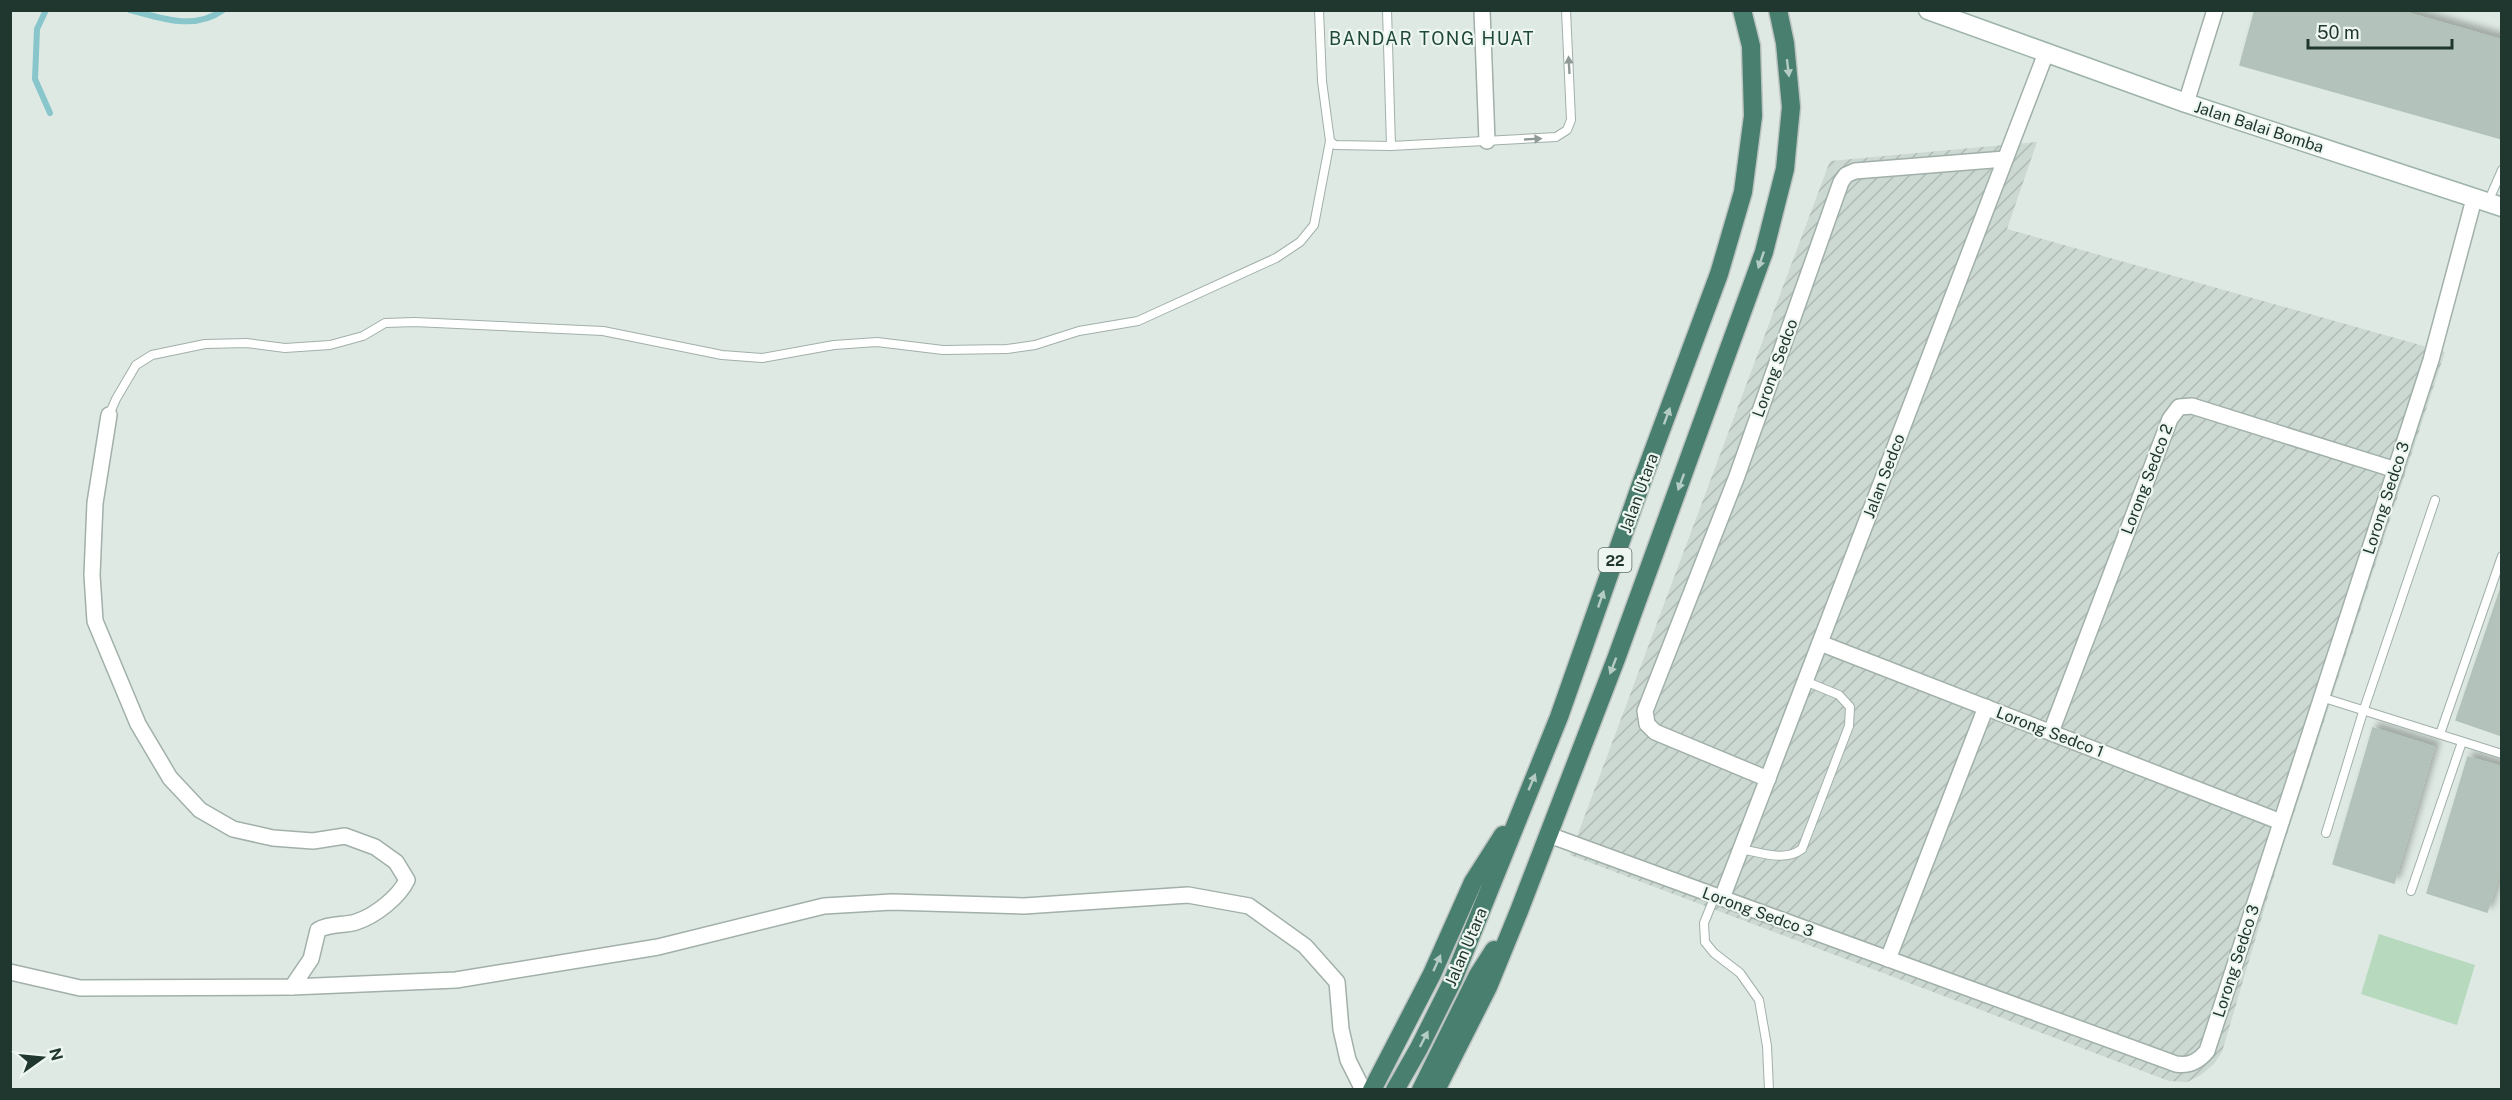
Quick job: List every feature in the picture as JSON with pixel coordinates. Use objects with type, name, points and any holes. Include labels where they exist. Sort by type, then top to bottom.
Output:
[{"type":"highway","name":"Jalan Utara","points":[[1395,1089],[1419,1048],[1453,980],[1559,717],[1641,484],[1719,274],[1743,192],[1750,153],[1753,94],[1750,46],[1742,10]]},
{"type":"highway","name":"22","points":[[1436,1089],[1488,987],[1549,835],[1616,659],[1764,252],[1785,169],[1791,107],[1785,43],[1778,10]]},
{"type":"highway","points":[[1372,1089],[1432,974],[1473,882],[1520,810]]},
{"type":"highway","points":[[1421,1089],[1478,975],[1519,911]]},
{"type":"main road","points":[[1928,10],[2019,43]]},
{"type":"main road","points":[[1960,10],[2019,43]]},
{"type":"main road","name":"Jalan Balai Bomba","points":[[2019,43],[2186,103],[2488,202]]},
{"type":"street","points":[[1482,10],[1487,141]]},
{"type":"street","points":[[2186,103],[2215,10]]},
{"type":"street","name":"Jalan Sedco","points":[[1718,897],[1741,849],[2046,53]]},
{"type":"street","name":"Lorong Sedco","points":[[1768,779],[1655,732],[1647,724],[1645,711],[1737,476],[1841,182],[1846,175],[1855,171],[2006,159]]},
{"type":"street","name":"Lorong Sedco 3","points":[[1549,835],[2176,1064],[2185,1065],[2195,1062],[2206,1051],[2432,360],[2488,202]]},
{"type":"street","name":"Lorong Sedco 2","points":[[2051,732],[2170,419],[2179,408],[2192,406],[2396,470]]},
{"type":"street","points":[[109,416],[95,504],[92,576],[94,621],[138,724],[170,778],[200,810],[233,829],[273,838],[313,841],[345,836],[375,847],[396,862],[407,880],[402,891],[373,912],[355,922],[328,925],[318,930],[311,959],[292,987]]},
{"type":"street","name":"Lorong Sedco 1","points":[[1820,642],[2281,822]]},
{"type":"street","points":[[1888,959],[1986,707]]},
{"type":"street","points":[[10,972],[80,988],[292,987],[456,980],[658,947],[824,906],[892,902],[1024,906],[1188,895],[1249,906],[1305,946],[1337,982],[1341,1029],[1348,1060],[1363,1089]]},
{"type":"lane","points":[[109,416],[116,399],[136,365],[143,358],[205,344],[247,343],[285,348],[330,345],[363,336],[385,323],[415,322],[603,331],[722,355],[762,358],[834,345],[877,342],[943,350],[1007,349],[1035,345],[1079,331],[1138,321],[1276,258],[1300,242],[1314,225],[1330,141],[1322,81],[1319,10]]},
{"type":"lane","points":[[1388,10],[1391,146]]},
{"type":"lane","points":[[1330,141],[1335,145],[1391,146],[1556,137],[1567,130],[1571,120],[1566,10]]},
{"type":"lane","points":[[2488,202],[2502,170]]},
{"type":"lane","points":[[2326,833],[2363,712],[2435,500]]},
{"type":"lane","points":[[2440,734],[2502,556]]},
{"type":"lane","points":[[1741,849],[1776,856],[1792,856],[1802,849],[1807,838],[1849,726],[1850,707],[1839,695],[1805,681]]},
{"type":"lane","points":[[2321,697],[2502,754]]},
{"type":"lane","points":[[2411,891],[2462,742]]},
{"type":"lane","points":[[1718,897],[1704,923],[1705,942],[1714,953],[1740,973],[1759,1000],[1767,1046],[1769,1089]]},
{"type":"shaded area","points":[[2037,142],[2007,229],[2445,352],[2280,856],[2222,1052],[2214,1064],[2201,1075],[2187,1082],[2169,1081],[1570,855],[1830,161]]},
{"type":"green space","points":[[2379,934],[2475,965],[2457,1025],[2361,994]]},
{"type":"building","points":[[2255,10],[2397,10],[2502,40],[2502,139],[2240,65]]},
{"type":"building","points":[[2502,585],[2502,736],[2456,720]]},
{"type":"building","points":[[2373,728],[2434,747],[2394,883],[2333,864]]},
{"type":"building","points":[[2468,757],[2502,767],[2502,865],[2487,912],[2427,893]]},
{"type":"waterway","points":[[46,10],[37,29],[35,79],[50,113]]},
{"type":"waterway","points":[[130,10],[177,21],[201,20],[223,10]]},
{"type":"district","name":"BANDAR TONG HUAT","points":[[1432,38]]}]
